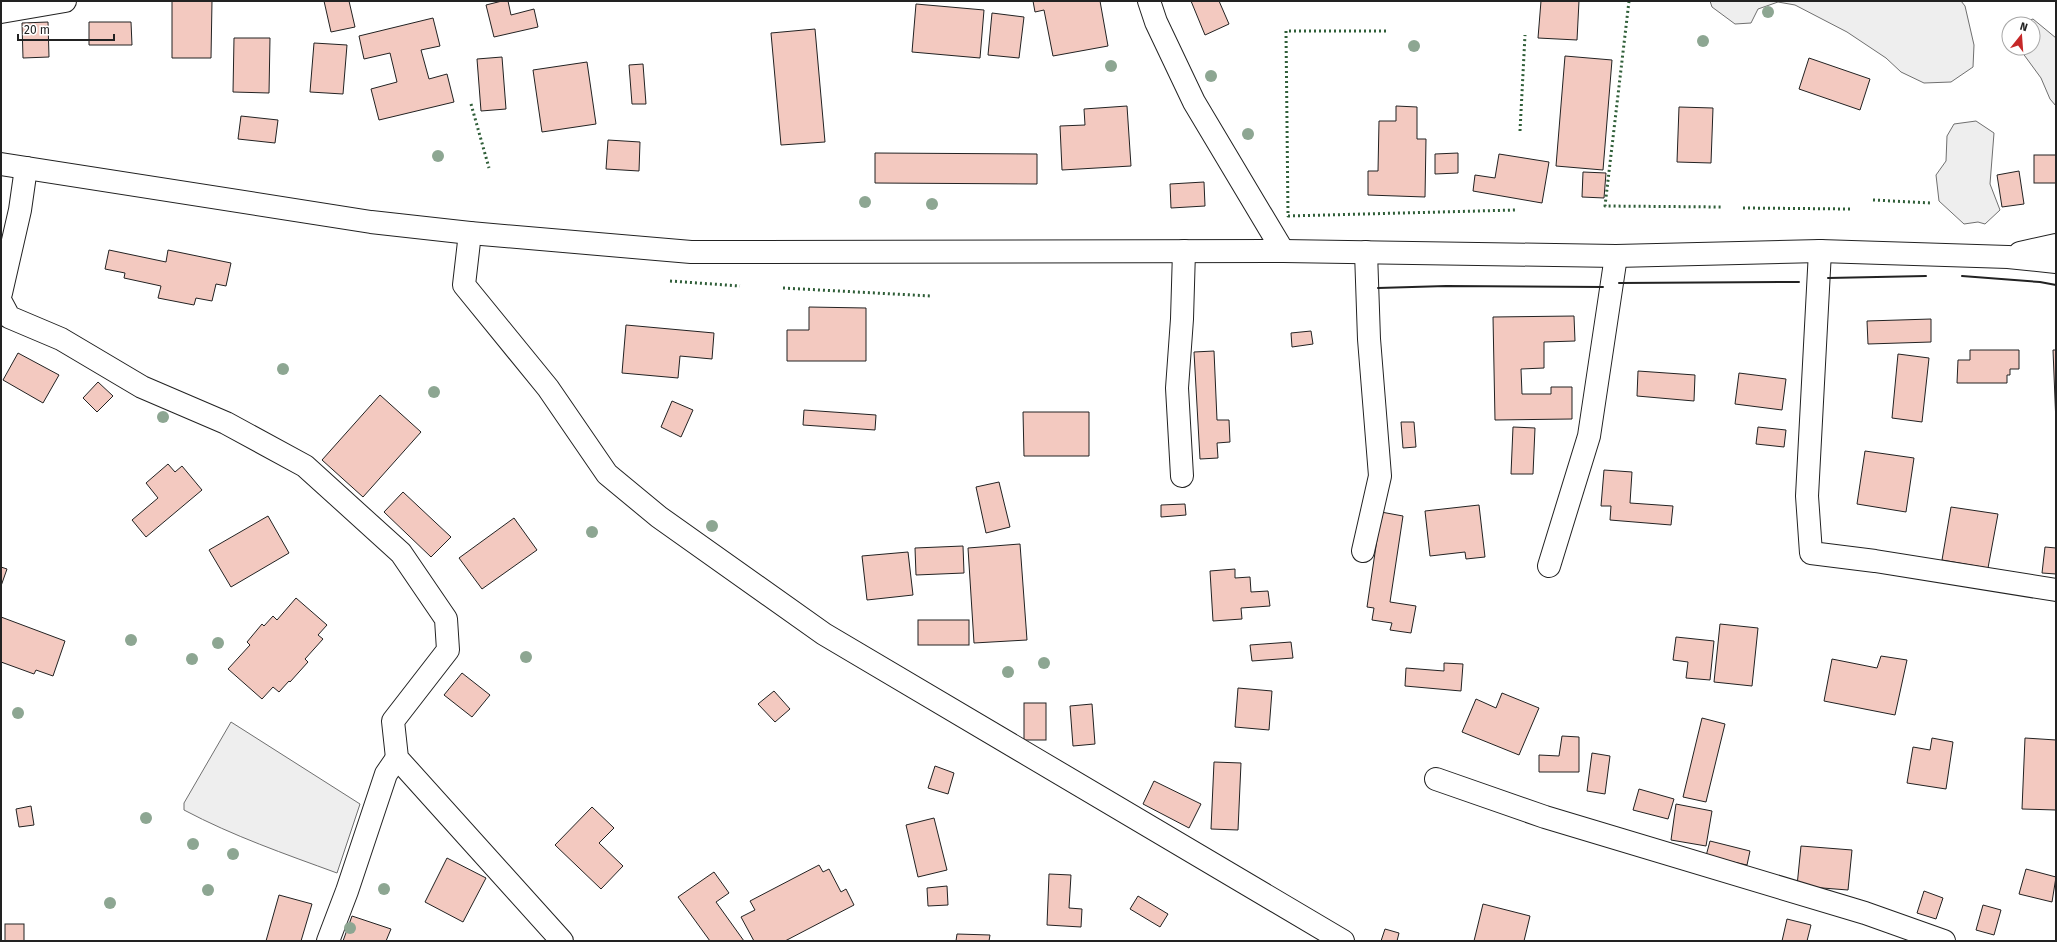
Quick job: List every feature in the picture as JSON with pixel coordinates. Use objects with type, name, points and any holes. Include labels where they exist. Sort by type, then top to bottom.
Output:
[{"type":"street","points":[[1,12],[64,1]]},
{"type":"street","points":[[1149,1],[1156,22],[1194,102],[1283,251]]},
{"type":"street","points":[[1,164],[371,222],[691,252],[1283,251],[1616,256],[1820,252],[2008,256],[2056,262]]},
{"type":"street","points":[[1,293],[19,218],[26,168]]},
{"type":"street","points":[[470,232],[464,284],[548,388],[607,474],[659,517],[824,634],[1343,941]]},
{"type":"street","points":[[2008,256],[2056,244]]},
{"type":"street","points":[[1182,476],[1177,388],[1182,319],[1184,251]]},
{"type":"street","points":[[1363,551],[1380,476],[1369,339],[1366,252]]},
{"type":"street","points":[[1820,252],[1807,496],[1811,553],[1876,561],[2056,590]]},
{"type":"street","points":[[1549,566],[1589,436],[1616,256]]},
{"type":"street","points":[[1,302],[9,317],[61,339],[142,387],[226,423],[305,466],[401,553],[446,619],[448,650],[393,722],[397,758],[562,941]]},
{"type":"street","points":[[328,941],[347,891],[386,774],[397,758]]},
{"type":"street","points":[[1436,779],[1546,817],[1858,911],[1944,941]]},
{"type":"shaded area","points":[[1710,1],[1961,1],[1965,6],[1974,45],[1973,67],[1951,82],[1924,83],[1901,72],[1886,58],[1847,32],[1795,5],[1778,2],[1758,9],[1751,23],[1735,24],[1712,7]]},
{"type":"shaded area","points":[[2041,26],[2056,38],[2056,106],[2050,99],[2041,78],[2025,56],[2041,56]]},
{"type":"shaded area","points":[[1976,121],[1994,133],[1990,184],[2000,210],[1985,224],[1978,222],[1964,224],[1939,201],[1936,175],[1946,161],[1947,136],[1954,124]]},
{"type":"shaded area","points":[[231,722],[360,804],[337,873],[240,836],[184,810],[184,803]]},
{"type":"building","points":[[172,1],[212,1],[211,58],[172,58]]},
{"type":"building","points":[[324,1],[349,1],[355,27],[331,32]]},
{"type":"building","points":[[508,1],[511,15],[534,9],[538,27],[494,37],[486,5]]},
{"type":"building","points":[[1033,1],[1100,1],[1108,46],[1053,56],[1044,10],[1035,12]]},
{"type":"building","points":[[1191,1],[1219,1],[1229,24],[1205,35]]},
{"type":"building","points":[[1541,1],[1579,1],[1577,40],[1538,38]]},
{"type":"building","points":[[916,4],[984,10],[980,58],[912,52]]},
{"type":"building","points":[[992,13],[1024,17],[1019,58],[988,55]]},
{"type":"building","points":[[433,18],[440,46],[421,50],[429,79],[447,74],[454,102],[379,120],[371,89],[397,82],[390,53],[364,59],[359,36]]},
{"type":"building","points":[[48,22],[49,57],[23,58],[22,23]]},
{"type":"building","points":[[89,22],[131,22],[132,45],[89,45]]},
{"type":"building","points":[[815,29],[825,142],[781,145],[771,33]]},
{"type":"building","points":[[234,38],[270,38],[269,93],[233,92]]},
{"type":"building","points":[[314,43],[347,45],[343,94],[310,92]]},
{"type":"building","points":[[1565,56],[1612,60],[1603,170],[1556,166]]},
{"type":"building","points":[[502,57],[506,109],[481,111],[477,59]]},
{"type":"building","points":[[1809,58],[1870,79],[1860,110],[1799,89]]},
{"type":"building","points":[[587,62],[596,124],[542,132],[533,70]]},
{"type":"building","points":[[643,64],[646,104],[632,104],[629,65]]},
{"type":"building","points":[[1127,106],[1131,166],[1062,170],[1060,126],[1085,125],[1084,109]]},
{"type":"building","points":[[1396,106],[1417,107],[1417,139],[1426,139],[1425,197],[1368,195],[1368,171],[1378,171],[1379,121],[1396,121]]},
{"type":"building","points":[[1679,107],[1713,108],[1711,163],[1677,162]]},
{"type":"building","points":[[241,116],[278,120],[275,143],[238,139]]},
{"type":"building","points":[[608,140],[640,142],[639,171],[606,169]]},
{"type":"building","points":[[875,153],[1037,154],[1037,184],[875,183]]},
{"type":"building","points":[[1458,153],[1458,173],[1435,174],[1435,154]]},
{"type":"building","points":[[1499,154],[1549,162],[1542,203],[1473,191],[1475,175],[1495,178]]},
{"type":"building","points":[[2034,155],[2056,155],[2056,183],[2034,183]]},
{"type":"building","points":[[2019,171],[2024,204],[2002,207],[1997,175]]},
{"type":"building","points":[[1583,172],[1606,173],[1604,198],[1582,197]]},
{"type":"building","points":[[1204,182],[1205,206],[1171,208],[1170,184]]},
{"type":"building","points":[[109,250],[166,262],[168,250],[231,263],[226,286],[216,284],[212,301],[196,298],[194,305],[158,298],[161,286],[124,278],[125,273],[105,269]]},
{"type":"building","points":[[809,307],[866,308],[866,361],[787,361],[787,330],[809,330]]},
{"type":"building","points":[[1574,316],[1575,341],[1544,342],[1544,368],[1521,369],[1522,394],[1551,394],[1551,387],[1572,387],[1572,419],[1495,420],[1493,317]]},
{"type":"building","points":[[1931,319],[1931,342],[1868,344],[1867,321]]},
{"type":"building","points":[[626,325],[714,333],[712,359],[680,356],[678,378],[622,373]]},
{"type":"building","points":[[1311,331],[1313,344],[1292,347],[1291,333]]},
{"type":"building","points":[[1970,350],[2019,350],[2019,369],[2010,369],[2010,375],[2007,375],[2007,383],[1957,383],[1958,360],[1970,360]]},
{"type":"building","points":[[2053,350],[2056,350],[2056,424]]},
{"type":"building","points":[[1214,351],[1217,420],[1229,420],[1230,442],[1217,443],[1218,458],[1200,459],[1194,352]]},
{"type":"building","points":[[18,353],[59,375],[43,403],[3,380]]},
{"type":"building","points":[[1898,354],[1929,358],[1922,422],[1892,418]]},
{"type":"building","points":[[1638,371],[1695,375],[1694,401],[1637,396]]},
{"type":"building","points":[[1739,373],[1786,379],[1782,410],[1735,404]]},
{"type":"building","points":[[98,382],[113,396],[97,412],[83,398]]},
{"type":"building","points":[[380,395],[421,432],[363,497],[322,460]]},
{"type":"building","points":[[672,401],[693,410],[681,437],[661,427]]},
{"type":"building","points":[[804,410],[876,415],[875,430],[803,425]]},
{"type":"building","points":[[1023,412],[1089,412],[1089,456],[1024,456]]},
{"type":"building","points":[[1401,422],[1414,422],[1416,447],[1403,448]]},
{"type":"building","points":[[1513,427],[1535,428],[1533,474],[1511,474]]},
{"type":"building","points":[[1758,427],[1786,430],[1784,447],[1756,444]]},
{"type":"building","points":[[1865,451],[1914,458],[1906,512],[1857,504]]},
{"type":"building","points":[[168,464],[175,472],[182,466],[202,490],[146,537],[132,520],[158,498],[146,483]]},
{"type":"building","points":[[1604,470],[1632,472],[1630,503],[1673,506],[1671,525],[1610,520],[1611,506],[1601,506]]},
{"type":"building","points":[[999,482],[1010,527],[986,533],[976,487]]},
{"type":"building","points":[[403,492],[451,537],[431,557],[384,512]]},
{"type":"building","points":[[1185,504],[1186,515],[1161,517],[1161,505]]},
{"type":"building","points":[[1479,505],[1485,557],[1466,559],[1465,552],[1430,556],[1425,511]]},
{"type":"building","points":[[1951,507],[1998,514],[1988,568],[1942,560]]},
{"type":"building","points":[[1381,512],[1403,516],[1390,602],[1416,606],[1411,633],[1390,630],[1392,623],[1372,620],[1374,608],[1367,607]]},
{"type":"building","points":[[268,516],[289,553],[231,587],[209,550]]},
{"type":"building","points":[[514,518],[537,550],[482,589],[459,558]]},
{"type":"building","points":[[1020,544],[1027,640],[974,643],[968,548]]},
{"type":"building","points":[[963,546],[964,573],[916,575],[915,548]]},
{"type":"building","points":[[2045,547],[2056,548],[2056,574],[2042,573]]},
{"type":"building","points":[[908,552],[913,595],[867,600],[862,556]]},
{"type":"building","points":[[1,567],[7,569],[1,586]]},
{"type":"building","points":[[1235,569],[1235,578],[1250,577],[1251,592],[1268,591],[1270,606],[1241,608],[1242,619],[1213,621],[1210,571]]},
{"type":"building","points":[[296,598],[327,625],[318,635],[323,639],[305,659],[308,662],[290,682],[289,681],[279,692],[273,687],[262,699],[228,669],[250,645],[247,642],[262,624],[264,626],[273,616],[277,620]]},
{"type":"building","points":[[1,617],[65,641],[53,676],[36,670],[34,674],[1,662]]},
{"type":"building","points":[[918,620],[969,620],[969,645],[918,645]]},
{"type":"building","points":[[1720,624],[1758,628],[1752,686],[1714,682]]},
{"type":"building","points":[[1676,637],[1714,641],[1710,680],[1686,678],[1688,662],[1673,660]]},
{"type":"building","points":[[1291,642],[1293,658],[1252,661],[1250,645]]},
{"type":"building","points":[[1881,656],[1907,660],[1895,715],[1824,701],[1832,659],[1877,668]]},
{"type":"building","points":[[1444,663],[1463,664],[1461,691],[1405,686],[1406,668],[1444,671]]},
{"type":"building","points":[[462,673],[490,695],[472,717],[444,695]]},
{"type":"building","points":[[1238,688],[1272,691],[1269,730],[1235,727]]},
{"type":"building","points":[[774,691],[790,709],[775,722],[758,704]]},
{"type":"building","points":[[1502,693],[1539,708],[1519,755],[1462,732],[1476,699],[1496,708]]},
{"type":"building","points":[[1024,703],[1046,703],[1046,740],[1024,740]]},
{"type":"building","points":[[1092,704],[1095,744],[1073,746],[1070,706]]},
{"type":"building","points":[[1702,718],[1725,724],[1706,802],[1683,797]]},
{"type":"building","points":[[1562,736],[1579,737],[1579,772],[1539,772],[1539,755],[1559,756]]},
{"type":"building","points":[[1932,738],[1953,742],[1946,789],[1907,783],[1913,747],[1930,750]]},
{"type":"building","points":[[2025,738],[2056,740],[2056,810],[2022,809]]},
{"type":"building","points":[[1592,753],[1610,756],[1605,794],[1587,791]]},
{"type":"building","points":[[1214,762],[1241,763],[1238,830],[1211,829]]},
{"type":"building","points":[[935,766],[954,773],[948,794],[928,788]]},
{"type":"building","points":[[1154,781],[1201,804],[1189,828],[1143,804]]},
{"type":"building","points":[[1639,789],[1674,799],[1668,819],[1633,810]]},
{"type":"building","points":[[1676,804],[1712,811],[1706,846],[1671,840]]},
{"type":"building","points":[[31,806],[34,825],[19,827],[16,809]]},
{"type":"building","points":[[592,807],[614,828],[599,843],[623,866],[601,889],[555,845]]},
{"type":"building","points":[[934,818],[947,870],[918,877],[906,825]]},
{"type":"building","points":[[1710,841],[1750,851],[1747,865],[1706,856]]},
{"type":"building","points":[[1801,846],[1852,850],[1848,890],[1797,886]]},
{"type":"building","points":[[447,858],[486,878],[463,922],[425,902]]},
{"type":"building","points":[[819,865],[823,872],[829,869],[841,892],[846,889],[854,905],[785,941],[754,941],[741,917],[755,910],[750,901]]},
{"type":"building","points":[[2026,869],[2056,877],[2052,902],[2019,894]]},
{"type":"building","points":[[714,872],[729,893],[716,902],[744,941],[710,941],[678,897]]},
{"type":"building","points":[[1049,874],[1071,875],[1069,908],[1082,909],[1081,927],[1047,925]]},
{"type":"building","points":[[947,886],[948,905],[928,906],[927,888]]},
{"type":"building","points":[[1924,891],[1943,898],[1936,919],[1917,913]]},
{"type":"building","points":[[279,895],[312,904],[301,941],[266,941]]},
{"type":"building","points":[[1138,896],[1168,914],[1160,927],[1130,909]]},
{"type":"building","points":[[1483,904],[1530,916],[1524,941],[1474,941]]},
{"type":"building","points":[[1983,905],[2001,910],[1994,935],[1976,930]]},
{"type":"building","points":[[352,916],[391,929],[386,941],[343,941]]},
{"type":"building","points":[[1787,919],[1811,925],[1807,941],[1782,941]]},
{"type":"building","points":[[5,924],[24,924],[24,941],[5,941]]},
{"type":"building","points":[[1385,929],[1399,933],[1397,941],[1381,941]]},
{"type":"building","points":[[957,934],[990,935],[989,941],[956,941]]},
{"type":"hedge","points":[[1629,1],[1605,206],[1723,207]]},
{"type":"hedge","points":[[1386,31],[1286,31],[1288,216],[1516,210]]},
{"type":"hedge","points":[[1520,131],[1525,35]]},
{"type":"hedge","points":[[471,104],[489,168]]},
{"type":"hedge","points":[[1873,200],[1931,203]]},
{"type":"hedge","points":[[1743,208],[1851,209]]},
{"type":"hedge","points":[[670,281],[740,286]]},
{"type":"hedge","points":[[783,288],[931,296]]},
{"type":"wall","points":[[1828,278],[1926,276]]},
{"type":"wall","points":[[1962,276],[2040,282],[2056,285]]},
{"type":"wall","points":[[1619,283],[1799,282]]},
{"type":"wall","points":[[1378,288],[1446,286],[1603,287]]}]
